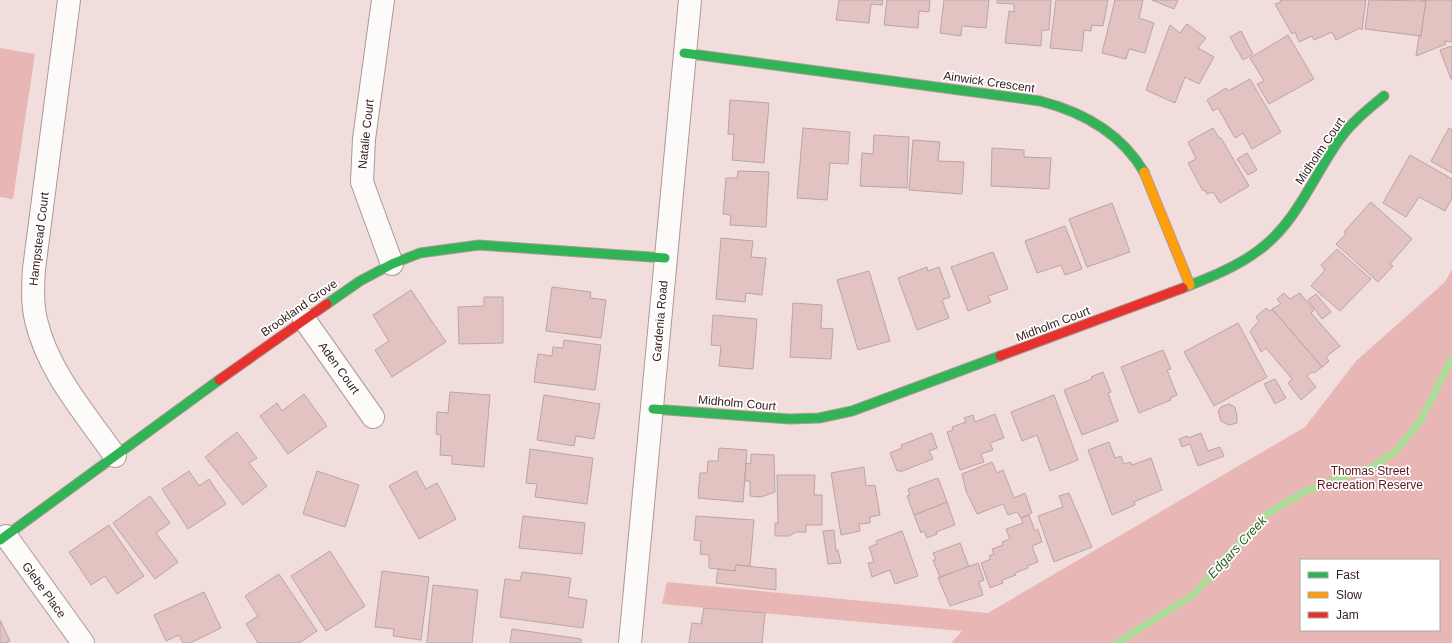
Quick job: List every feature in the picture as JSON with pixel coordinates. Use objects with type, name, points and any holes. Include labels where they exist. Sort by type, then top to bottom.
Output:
[{"type":"street","name":"Hampstead Court","points":[[69,0],[34,269],[33,294],[36,319],[44,347],[57,375],[115,456]]},
{"type":"street","name":"Natalie Court","points":[[382,0],[364,139],[362,182],[392,264]]},
{"type":"street","name":"Gardenia Road","points":[[630,643],[690,0]]},
{"type":"street","name":"Ainwick Crescent","points":[[684,53],[1040,101],[1062,105],[1083,114],[1107,128],[1126,147],[1143,170],[1190,285]]},
{"type":"street","name":"Midholm Court","points":[[653,408],[789,419],[819,418],[884,400],[1190,285],[1236,264],[1259,250],[1278,232],[1301,202],[1339,140],[1358,117],[1384,96]]},
{"type":"street","name":"Brookland Grove","points":[[3,538],[304,319],[360,281],[392,264],[420,253],[479,245],[665,258]]},
{"type":"street","name":"Aden Court","points":[[304,319],[373,417]]},
{"type":"street","name":"Glebe Place","points":[[3,538],[83,643]]},
{"type":"green space","points":[[0,48],[35,54],[13,199],[0,197]]},
{"type":"green space","name":"Thomas Street Recreation Reserve","points":[[1452,269],[1452,643],[951,643],[962,631],[662,604],[667,582],[988,613],[1305,427],[1356,361],[1445,282]]},
{"type":"building","points":[[839,0],[883,0],[882,5],[871,4],[869,23],[836,20]]},
{"type":"building","points":[[887,0],[930,0],[929,12],[919,11],[918,28],[884,25]]},
{"type":"building","points":[[944,0],[989,0],[986,28],[962,26],[961,36],[940,33]]},
{"type":"building","points":[[997,0],[1051,0],[1049,30],[1042,30],[1041,46],[1005,43],[1009,11],[1014,12],[1014,4],[997,3]]},
{"type":"building","points":[[1056,0],[1108,0],[1103,26],[1092,25],[1091,31],[1084,30],[1082,51],[1050,48]]},
{"type":"building","points":[[1115,0],[1143,0],[1139,18],[1154,23],[1145,53],[1129,49],[1126,59],[1102,53]]},
{"type":"building","points":[[1152,0],[1178,0],[1174,9]]},
{"type":"building","points":[[1280,0],[1366,0],[1362,30],[1360,28],[1336,40],[1332,32],[1314,40],[1312,36],[1299,42],[1295,32],[1292,34],[1275,4],[1281,2]]},
{"type":"building","points":[[1369,0],[1426,1],[1421,36],[1365,29]]},
{"type":"building","points":[[1421,0],[1452,0],[1452,42],[1444,41],[1446,44],[1416,56],[1419,36],[1421,36],[1426,1]]},
{"type":"building","points":[[1187,24],[1206,38],[1198,48],[1214,57],[1199,84],[1185,77],[1175,103],[1146,90],[1170,25],[1180,33]]},
{"type":"building","points":[[1241,31],[1253,54],[1243,60],[1230,37]]},
{"type":"building","points":[[1288,35],[1314,79],[1269,104],[1257,84],[1264,81],[1250,58]]},
{"type":"building","points":[[1452,46],[1452,79],[1451,79],[1440,50]]},
{"type":"building","points":[[1250,79],[1281,132],[1252,149],[1243,133],[1235,138],[1218,108],[1213,111],[1207,100],[1226,88],[1228,91]]},
{"type":"building","points":[[730,100],[769,103],[764,163],[732,160],[734,134],[728,134]]},
{"type":"building","points":[[803,128],[850,132],[848,164],[830,163],[827,200],[797,198]]},
{"type":"building","points":[[1213,128],[1220,139],[1221,138],[1249,186],[1220,203],[1213,192],[1207,194],[1205,190],[1203,191],[1188,163],[1196,159],[1188,142]]},
{"type":"building","points":[[1449,128],[1452,130],[1452,173],[1431,161]]},
{"type":"building","points":[[874,135],[909,137],[907,188],[860,186],[862,153],[873,154]]},
{"type":"building","points":[[913,140],[940,142],[938,161],[964,162],[962,194],[909,190]]},
{"type":"building","points":[[992,148],[1024,150],[1024,157],[1051,158],[1049,189],[991,186]]},
{"type":"building","points":[[1247,153],[1257,170],[1248,175],[1237,159]]},
{"type":"building","points":[[1410,155],[1452,179],[1452,198],[1445,211],[1419,197],[1406,217],[1383,203]]},
{"type":"building","points":[[738,171],[769,172],[766,227],[730,225],[731,215],[723,214],[726,178],[737,178]]},
{"type":"building","points":[[1371,202],[1412,239],[1390,264],[1393,266],[1378,282],[1336,244],[1346,234],[1344,232]]},
{"type":"building","points":[[1112,203],[1130,252],[1087,267],[1069,219]]},
{"type":"building","points":[[1065,226],[1082,269],[1065,275],[1061,265],[1037,273],[1025,241]]},
{"type":"building","points":[[721,238],[753,241],[751,257],[766,258],[762,295],[746,293],[745,302],[716,299]]},
{"type":"building","points":[[1337,249],[1371,279],[1340,311],[1311,286],[1325,270],[1321,265]]},
{"type":"building","points":[[993,252],[1008,289],[988,296],[991,302],[968,311],[951,267]]},
{"type":"building","points":[[927,267],[928,271],[939,267],[950,297],[942,300],[949,318],[917,330],[898,278]]},
{"type":"building","points":[[869,271],[890,341],[858,350],[837,280]]},
{"type":"building","points":[[552,287],[591,292],[590,298],[606,300],[601,338],[546,331]]},
{"type":"building","points":[[411,290],[446,342],[392,377],[375,350],[389,341],[373,315]]},
{"type":"building","points":[[1284,293],[1290,299],[1300,293],[1314,310],[1311,313],[1340,346],[1326,357],[1329,361],[1322,367],[1272,309],[1281,304],[1277,299]]},
{"type":"building","points":[[1316,294],[1331,312],[1322,319],[1308,300]]},
{"type":"building","points":[[484,297],[503,297],[503,343],[459,344],[458,307],[484,306]]},
{"type":"building","points":[[793,303],[822,305],[821,328],[833,329],[831,359],[790,357]]},
{"type":"building","points":[[1266,308],[1270,311],[1272,309],[1322,367],[1307,376],[1316,387],[1301,400],[1288,383],[1292,379],[1266,348],[1261,352],[1250,331],[1259,321],[1256,317]]},
{"type":"building","points":[[713,315],[757,319],[753,369],[719,366],[721,346],[711,345]]},
{"type":"building","points":[[1238,323],[1267,377],[1214,406],[1184,352]]},
{"type":"building","points":[[564,340],[601,345],[595,390],[534,382],[538,354],[552,356],[553,347],[563,348]]},
{"type":"building","points":[[1163,350],[1171,369],[1167,370],[1177,395],[1170,398],[1171,400],[1139,413],[1121,367]]},
{"type":"building","points":[[1103,372],[1111,392],[1108,393],[1118,421],[1082,435],[1064,390],[1092,379],[1091,377]]},
{"type":"building","points":[[1275,379],[1286,398],[1275,404],[1264,384]]},
{"type":"building","points":[[450,392],[490,395],[484,467],[452,464],[452,456],[440,455],[441,435],[436,434],[437,412],[448,413]]},
{"type":"building","points":[[304,394],[327,426],[288,454],[260,416],[277,403],[282,411]]},
{"type":"building","points":[[544,395],[600,404],[594,439],[576,436],[574,446],[537,440]]},
{"type":"building","points":[[1054,395],[1078,460],[1050,471],[1037,435],[1022,441],[1011,412]]},
{"type":"building","points":[[1229,404],[1235,407],[1237,423],[1229,425],[1221,421],[1218,411],[1221,407]]},
{"type":"building","points":[[995,414],[1004,438],[990,443],[993,450],[981,454],[984,462],[960,470],[947,432],[953,430],[952,427],[966,422],[964,418],[973,415],[975,422]]},
{"type":"building","points":[[237,432],[257,458],[249,463],[267,486],[243,505],[205,457]]},
{"type":"building","points":[[932,433],[937,448],[929,451],[933,459],[900,472],[900,470],[897,471],[890,453],[902,448],[901,445]]},
{"type":"building","points":[[1201,433],[1208,451],[1220,447],[1224,456],[1198,466],[1190,444],[1182,447],[1179,439],[1187,436],[1188,438]]},
{"type":"building","points":[[1109,442],[1115,458],[1121,456],[1124,464],[1131,462],[1132,465],[1151,458],[1162,490],[1134,502],[1135,505],[1112,515],[1088,450]]},
{"type":"building","points":[[719,448],[747,450],[743,502],[698,498],[700,473],[707,473],[708,461],[718,461]]},
{"type":"building","points":[[530,449],[593,458],[587,504],[535,497],[537,484],[526,483]]},
{"type":"building","points":[[751,454],[774,455],[775,492],[761,497],[750,496],[750,481],[745,481],[746,463],[751,464]]},
{"type":"building","points":[[992,462],[997,473],[1003,470],[1014,498],[1025,493],[1032,513],[1021,518],[1017,512],[1008,515],[1003,504],[977,514],[966,491],[962,474]]},
{"type":"building","points":[[864,467],[866,486],[875,485],[880,515],[870,517],[870,523],[859,524],[860,531],[841,535],[831,473]]},
{"type":"building","points":[[189,471],[199,486],[209,479],[226,504],[188,529],[162,489]]},
{"type":"building","points":[[317,471],[359,485],[345,527],[303,514]]},
{"type":"building","points":[[416,471],[426,489],[437,483],[456,519],[419,539],[389,486]]},
{"type":"building","points":[[777,475],[815,475],[814,495],[822,495],[822,525],[806,525],[806,532],[796,532],[789,536],[775,536],[775,523],[778,523]]},
{"type":"building","points":[[938,478],[947,502],[914,515],[907,496],[910,495],[908,489]]},
{"type":"building","points":[[1069,493],[1092,547],[1054,562],[1038,516],[1063,507],[1059,496]]},
{"type":"building","points":[[150,496],[170,523],[156,533],[178,562],[155,579],[113,523]]},
{"type":"building","points":[[947,502],[955,525],[936,532],[937,534],[927,538],[924,531],[921,533],[914,515]]},
{"type":"building","points":[[1029,515],[1035,531],[1038,529],[1042,542],[1032,546],[1038,562],[1015,573],[1016,575],[1002,580],[1003,583],[990,588],[981,563],[991,559],[989,556],[994,554],[992,549],[1003,545],[1002,542],[1010,539],[1006,529],[1023,523],[1021,518]]},
{"type":"building","points":[[523,516],[585,523],[582,554],[519,548]]},
{"type":"building","points":[[696,516],[754,520],[750,566],[736,565],[735,571],[709,568],[709,555],[700,554],[701,541],[694,540]]},
{"type":"building","points":[[109,525],[144,576],[117,594],[105,576],[91,585],[69,552]]},
{"type":"building","points":[[834,530],[836,551],[838,550],[841,563],[828,564],[823,531]]},
{"type":"building","points":[[902,531],[918,576],[895,584],[890,570],[872,577],[868,563],[874,562],[869,547],[877,544],[876,541]]},
{"type":"building","points":[[960,543],[969,567],[940,577],[933,560],[936,560],[933,553]]},
{"type":"building","points":[[330,551],[365,606],[326,631],[291,576]]},
{"type":"building","points":[[978,563],[984,580],[979,582],[983,595],[950,606],[938,578]]},
{"type":"building","points":[[736,565],[776,569],[776,590],[716,583],[718,569],[735,571]]},
{"type":"building","points":[[382,571],[429,577],[421,640],[393,636],[394,629],[375,627]]},
{"type":"building","points":[[522,572],[571,578],[568,597],[587,600],[583,628],[500,617],[505,579],[520,581]]},
{"type":"building","points":[[279,574],[317,631],[299,643],[258,643],[246,624],[258,616],[245,596]]},
{"type":"building","points":[[433,585],[478,590],[472,643],[427,643]]},
{"type":"building","points":[[204,592],[221,628],[190,643],[183,643],[179,635],[166,641],[154,615]]},
{"type":"building","points":[[704,608],[765,613],[762,643],[689,643],[692,623],[701,624]]},
{"type":"building","points":[[0,620],[10,641],[6,643],[0,643]]},
{"type":"building","points":[[512,629],[581,639],[581,643],[510,643]]},
{"type":"waterway","name":"Edgars Creek","points":[[1117,643],[1194,594],[1265,515],[1306,491],[1373,466],[1395,452],[1421,420],[1452,358]]},
{"type":"traffic: fast","points":[[684,53],[1040,101],[1071,111],[1100,126],[1124,146],[1135,158],[1144,172]]},
{"type":"traffic: fast","points":[[1183,288],[1222,272],[1241,262],[1272,239],[1294,213],[1339,140],[1360,117],[1384,96]]},
{"type":"traffic: fast","points":[[327,304],[360,281],[392,264],[420,253],[479,245],[665,258]]},
{"type":"traffic: fast","points":[[653,409],[789,419],[819,418],[852,411],[1000,356]]},
{"type":"traffic: fast","points":[[0,540],[219,380]]},
{"type":"traffic: slow","points":[[1144,172],[1190,285]]},
{"type":"traffic: jam","points":[[1000,356],[1183,288]]},
{"type":"traffic: jam","points":[[219,380],[327,304]]}]
